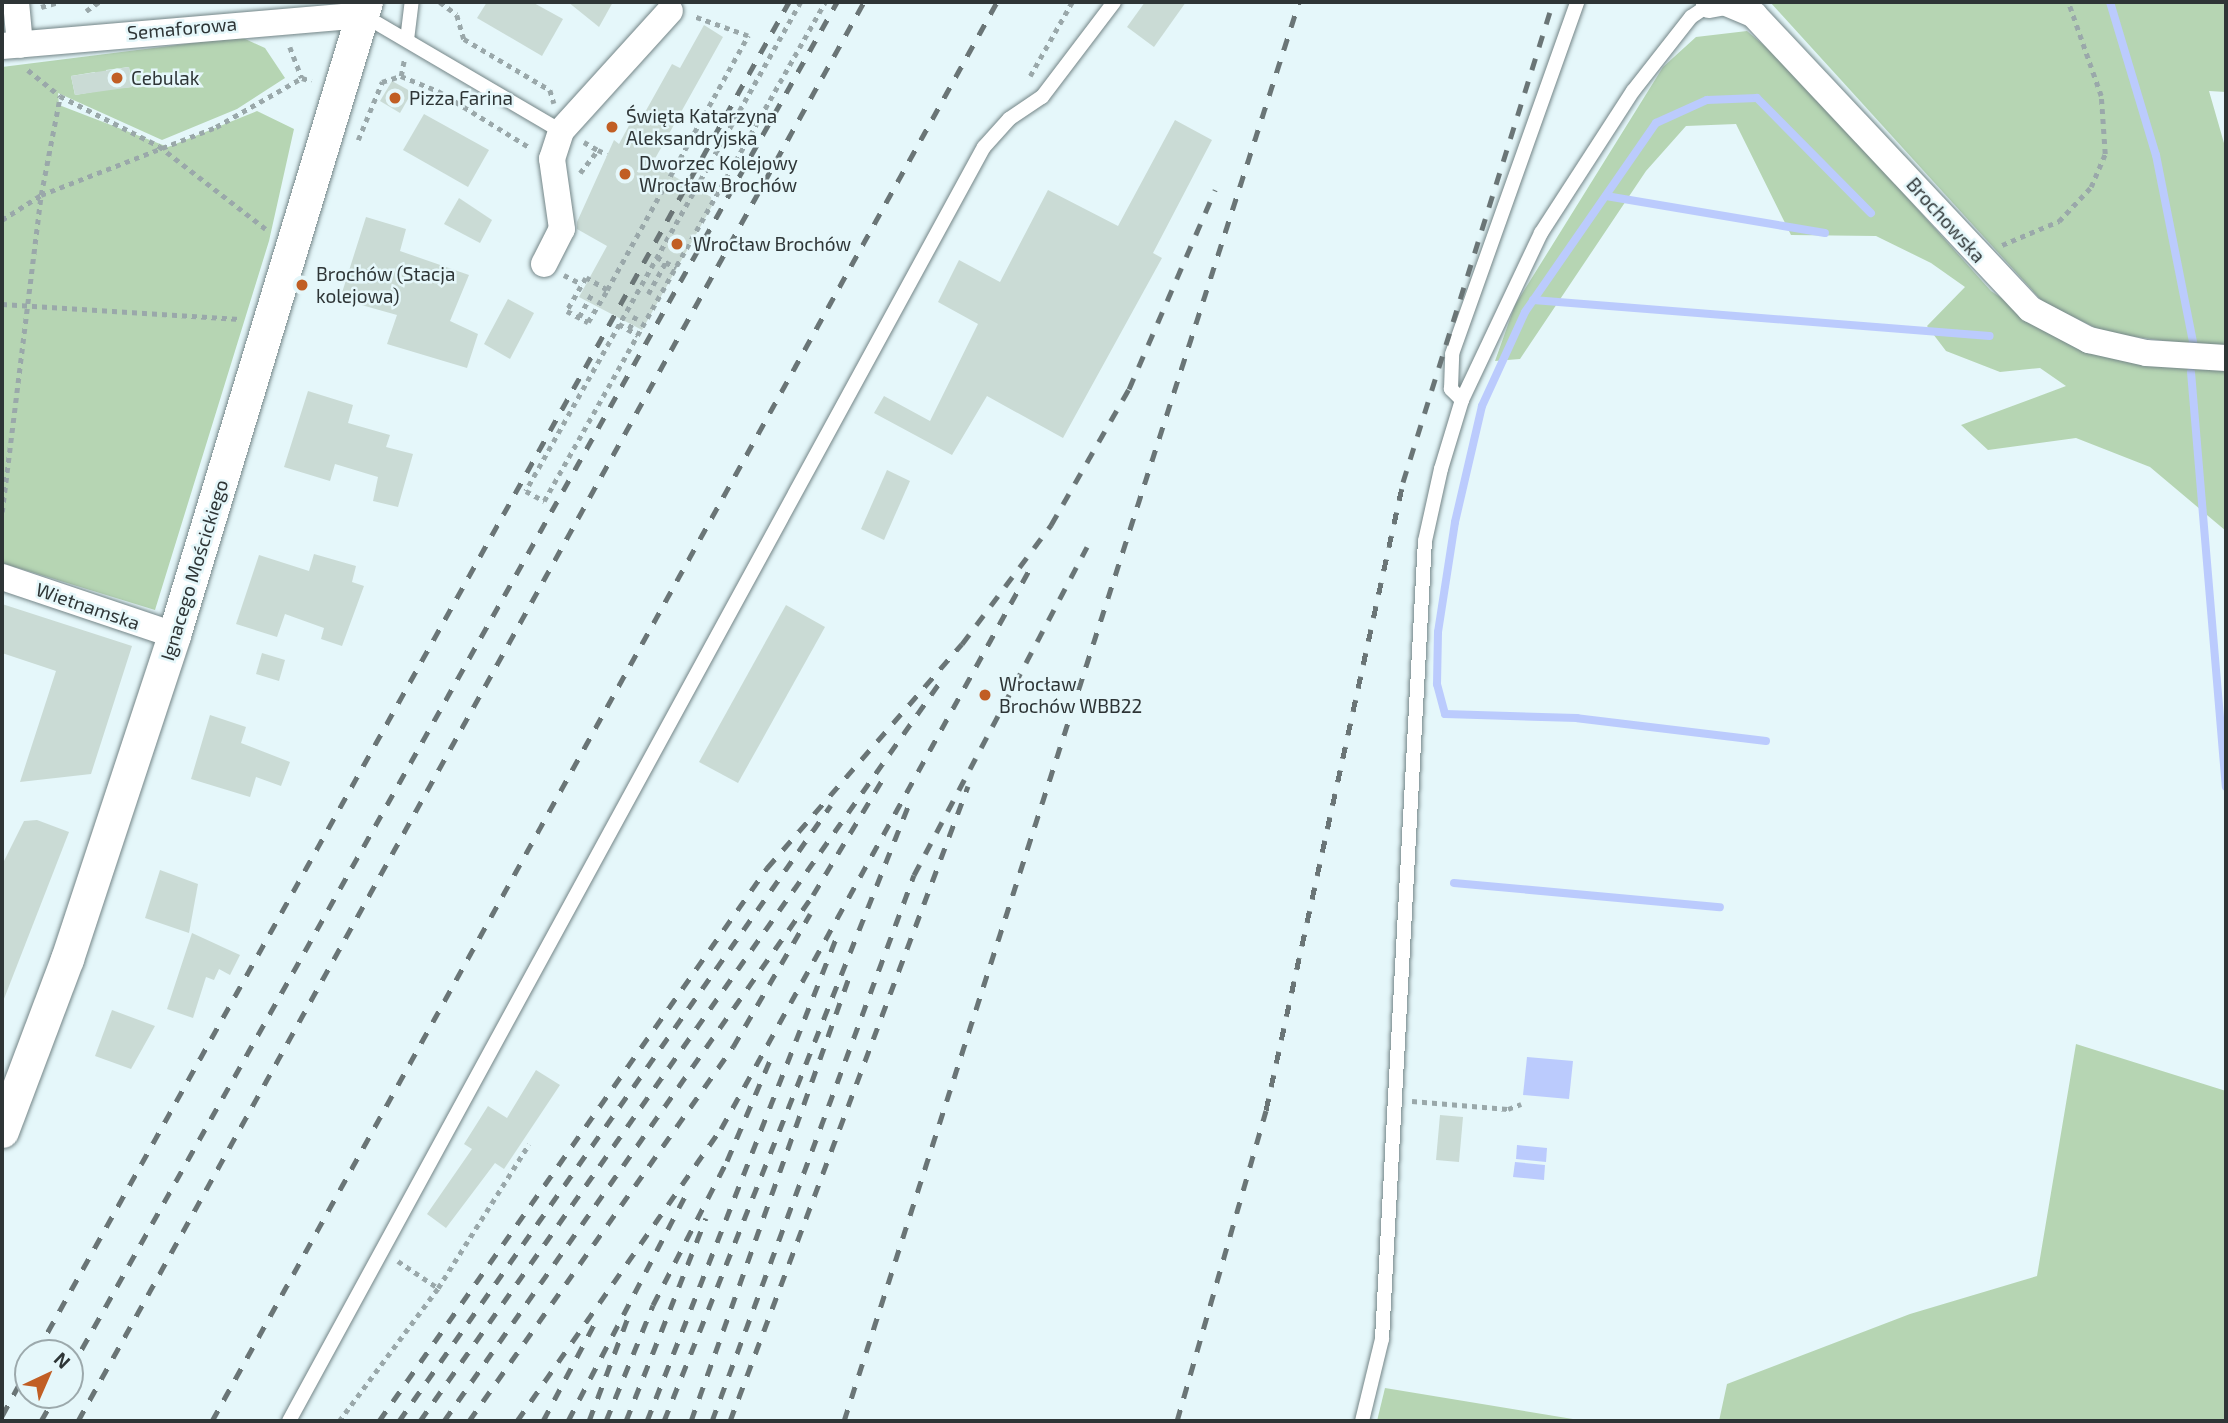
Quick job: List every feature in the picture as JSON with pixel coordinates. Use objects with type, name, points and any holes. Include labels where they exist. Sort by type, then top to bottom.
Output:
[{"type":"street","name":"Brochowska","points":[[1705,4],[1724,2],[1754,15],[2030,309],[2090,340],[2146,353],[2226,358]]},
{"type":"street","points":[[11,46],[26,5]]},
{"type":"street","name":"Semaforowa","points":[[11,46],[364,8]]},
{"type":"street","name":"Ignacego Mościckiego","points":[[2,1131],[8,1098],[174,635],[295,247],[364,8]]},
{"type":"street","points":[[544,264],[562,229],[552,159],[561,131],[670,12]]},
{"type":"street","name":"Wietnamska","points":[[2,577],[174,635]]},
{"type":"lane","points":[[407,40],[412,2]]},
{"type":"lane","points":[[289,1421],[984,148],[1022,110],[1042,97],[1114,2]]},
{"type":"lane","points":[[1462,400],[1451,389],[1452,354],[1577,2]]},
{"type":"lane","points":[[1362,1421],[1382,1339],[1397,1100],[1425,541],[1462,400],[1503,304],[1562,198],[1633,91],[1691,17],[1705,4]]},
{"type":"lane","points":[[364,8],[407,40],[561,131]]},
{"type":"path","points":[[76,12],[98,2]]},
{"type":"path","points":[[440,2],[457,15],[464,39],[550,90],[561,131]]},
{"type":"path","points":[[801,2],[526,491],[544,501],[825,2]]},
{"type":"path","points":[[1022,110],[1017,100],[1072,2]]},
{"type":"path","points":[[1981,258],[2059,221],[2101,169],[2101,96],[2068,2]]},
{"type":"path","points":[[26,5],[56,4],[62,13]]},
{"type":"path","points":[[607,290],[586,278],[568,310],[588,322],[607,290],[748,37],[670,12]]},
{"type":"path","points":[[286,33],[302,78]]},
{"type":"path","points":[[11,46],[22,64],[60,96],[159,146],[295,247]]},
{"type":"path","points":[[358,140],[382,82],[401,76],[529,145],[530,158]]},
{"type":"path","points":[[2,220],[41,195],[159,146],[216,127],[302,78],[316,83]]},
{"type":"path","points":[[2,512],[41,195],[60,96]]},
{"type":"path","points":[[591,146],[607,154]]},
{"type":"path","points":[[575,180],[598,150]]},
{"type":"path","points":[[644,178],[663,188]]},
{"type":"path","points":[[657,257],[676,268]]},
{"type":"path","points":[[648,294],[666,262]]},
{"type":"path","points":[[579,317],[593,294]]},
{"type":"path","points":[[2,304],[251,320]]},
{"type":"path","points":[[629,329],[636,316]]},
{"type":"path","points":[[620,324],[638,335]]},
{"type":"path","points":[[1397,1100],[1508,1109],[1521,1104]]},
{"type":"path","points":[[339,1421],[438,1289],[529,1144]]},
{"type":"path","points":[[383,1250],[438,1289]]},
{"type":"green space","points":[[1770,2],[2226,2],[2226,92],[2209,91],[2226,150],[2226,349],[2106,333],[2043,302]]},
{"type":"green space","points":[[1747,31],[1791,68],[1991,291],[2046,328],[2226,365],[2226,531],[2150,467],[2076,438],[1988,450],[1961,425],[2066,386],[2040,368],[2000,372],[1946,351],[1927,326],[1965,287],[1931,263],[1876,236],[1791,235],[1736,124],[1686,126],[1646,171],[1520,359],[1495,361],[1515,305],[1663,67],[1696,37]]},
{"type":"green space","points":[[241,37],[265,48],[285,78],[237,109],[162,140],[58,93],[59,105],[168,147],[257,111],[294,129],[269,241],[155,610],[2,563],[2,67]],"holes":[[[129,67],[132,87],[108,89],[106,70]],[[95,72],[98,91],[75,95],[71,76]]]},
{"type":"green space","points":[[2076,1044],[2226,1091],[2226,1421],[1719,1421],[1727,1384],[1910,1314],[2037,1276]]},
{"type":"green space","points":[[1385,1388],[1585,1421],[1377,1421]]},
{"type":"water","points":[[1527,1057],[1573,1061],[1569,1099],[1523,1095]]},
{"type":"water","points":[[1517,1145],[1547,1148],[1546,1162],[1516,1159]]},
{"type":"water","points":[[1515,1162],[1545,1165],[1544,1180],[1513,1177]]},
{"type":"building","points":[[487,2],[532,2],[563,19],[542,56],[477,18]]},
{"type":"building","points":[[568,2],[613,2],[599,27]]},
{"type":"building","points":[[1145,2],[1186,2],[1154,47],[1127,27]]},
{"type":"building","points":[[704,25],[723,37],[652,164],[711,197],[712,206],[642,330],[579,297],[607,246],[577,229],[577,222],[614,140],[619,144],[632,120],[639,123],[672,64],[680,68]]},
{"type":"building","points":[[129,67],[132,87],[75,95],[71,76]]},
{"type":"building","points":[[392,81],[412,92],[400,113],[380,101]]},
{"type":"building","points":[[424,114],[489,150],[468,187],[403,150]]},
{"type":"building","points":[[1175,120],[1212,140],[1153,253],[1162,258],[1063,438],[987,396],[952,455],[874,413],[884,396],[930,421],[978,324],[938,302],[959,260],[1000,282],[1048,190],[1118,226]]},
{"type":"building","points":[[459,198],[492,220],[480,243],[444,224]]},
{"type":"building","points":[[366,217],[406,229],[400,251],[469,275],[450,321],[478,334],[467,368],[387,344],[397,315],[340,299]]},
{"type":"building","points":[[508,299],[534,313],[510,359],[484,344]]},
{"type":"building","points":[[308,391],[353,405],[348,423],[390,435],[386,447],[413,454],[398,507],[373,501],[378,477],[335,464],[330,481],[284,467]]},
{"type":"building","points":[[887,470],[910,481],[884,540],[861,529]]},
{"type":"building","points":[[314,554],[356,566],[352,582],[364,586],[342,646],[321,639],[324,628],[285,614],[277,637],[236,624],[259,555],[309,571]]},
{"type":"building","points":[[2,604],[132,646],[91,774],[20,782],[56,671],[2,653]]},
{"type":"building","points":[[786,605],[825,627],[738,783],[699,762]]},
{"type":"building","points":[[262,653],[285,660],[279,681],[256,674]]},
{"type":"building","points":[[210,715],[246,727],[241,743],[290,762],[281,786],[256,777],[250,797],[191,779]]},
{"type":"building","points":[[37,820],[69,832],[2,1004],[2,865],[24,821]]},
{"type":"building","points":[[160,870],[198,884],[189,933],[145,918]]},
{"type":"building","points":[[192,933],[240,955],[230,975],[219,969],[214,980],[206,977],[193,1018],[167,1009]]},
{"type":"building","points":[[112,1010],[155,1026],[131,1069],[95,1056]]},
{"type":"building","points":[[536,1070],[560,1085],[504,1169],[495,1163],[446,1228],[427,1214],[472,1149],[464,1144],[488,1106],[507,1118]]},
{"type":"building","points":[[1440,1115],[1463,1117],[1459,1162],[1436,1160]]},
{"type":"waterway","points":[[2110,2],[2156,155],[2193,342]]},
{"type":"waterway","points":[[1766,741],[1577,718],[1445,714],[1437,684],[1438,632],[1455,522],[1482,406],[1525,312],[1656,123],[1707,100],[1757,98],[1871,213]]},
{"type":"waterway","points":[[1606,196],[1825,233]]},
{"type":"waterway","points":[[1533,300],[1990,336]]},
{"type":"waterway","points":[[2191,372],[2226,787]]},
{"type":"waterway","points":[[1454,883],[1720,907]]},
{"type":"railway","points":[[44,1339],[789,2]]},
{"type":"railway","points":[[84,1345],[837,2]]},
{"type":"railway","points":[[78,1421],[864,2]]},
{"type":"railway","points":[[212,1421],[997,2]]},
{"type":"railway","points":[[844,1421],[1299,2]]},
{"type":"railway","points":[[1177,1421],[1266,1110],[1403,482],[1553,2]]},
{"type":"railway","points":[[379,1421],[767,868],[962,644],[1051,525],[1129,389],[1215,190]]},
{"type":"railway","points":[[712,1421],[914,875],[1087,547]]},
{"type":"railway","points":[[517,1421],[721,1129],[1032,565]]},
{"type":"railway","points":[[420,1421],[942,679]]},
{"type":"railway","points":[[444,1421],[813,895],[884,777]]},
{"type":"railway","points":[[730,1421],[968,786]]},
{"type":"railway","points":[[664,1421],[909,804]]},
{"type":"railway","points":[[399,1421],[831,805]]},
{"type":"railway","points":[[469,1421],[733,1047],[810,914]]},
{"type":"railway","points":[[647,1421],[837,936]]},
{"type":"railway","points":[[691,1421],[848,979]]},
{"type":"railway","points":[[606,1421],[653,1305],[727,1161],[773,1053]]},
{"type":"railway","points":[[568,1421],[688,1190]]},
{"type":"railway","points":[[626,1421],[706,1218]]},
{"type":"railway","points":[[589,1421],[628,1317]]},
{"type":"railway","points":[[543,1421],[596,1321]]},
{"type":"railway","points":[[2,1416],[14,1394]]},
{"type":"railway","points":[[41,1421],[48,1409]]},
{"type":"place","name":"Cebulak","points":[[117,78]]},
{"type":"place","name":"Pizza Farina","points":[[395,98]]},
{"type":"place","name":"Święta Katarzyna Aleksandryjska","points":[[612,127]]},
{"type":"place","name":"Dworzec Kolejowy Wrocław Brochów","points":[[625,174]]},
{"type":"place","name":"Wrocław Brochów","points":[[677,244]]},
{"type":"place","name":"Brochów (Stacja kolejowa)","points":[[302,285]]},
{"type":"place","name":"Wrocław Brochów WBB22","points":[[985,695]]}]
